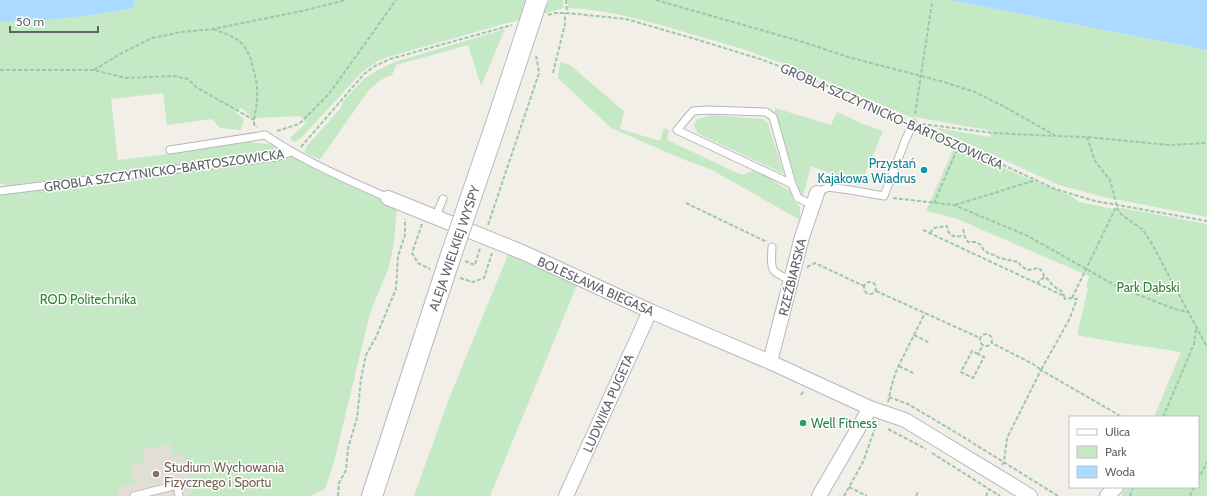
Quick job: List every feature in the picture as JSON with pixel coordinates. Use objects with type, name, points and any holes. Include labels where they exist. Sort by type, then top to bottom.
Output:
[{"type":"main road","name":"ALEJA WIELKIEJ WYSPY","points":[[372,496],[497,121],[542,8]]},
{"type":"street","name":"BOLESŁAWA BIEGASA","points":[[388,198],[489,242],[522,252],[650,311],[770,362],[867,413],[905,420],[1030,496]]},
{"type":"street","name":"RZEŹBIARSKA","points":[[770,362],[802,237],[815,199]]},
{"type":"street","name":"LUDWIKA PUGETA","points":[[566,496],[650,311]]},
{"type":"street","points":[[819,496],[867,413]]},
{"type":"street","points":[[1108,496],[1115,488]]},
{"type":"lane","points":[[792,184],[677,130],[693,111],[708,110],[766,112],[773,117],[792,184],[798,198],[815,199],[828,187],[884,196],[913,123]]},
{"type":"lane","points":[[170,150],[264,135]]},
{"type":"lane","name":"BOLESŁAWA BIEGASA","points":[[264,135],[322,168],[388,198]]},
{"type":"lane","name":"GROBLA SZCZYTNICKO-BARTOSZOWICKA","points":[[0,191],[276,157],[292,152]]},
{"type":"lane","points":[[0,187],[8,190]]},
{"type":"lane","points":[[430,216],[443,199]]},
{"type":"lane","points":[[770,245],[771,265],[774,271],[780,276],[791,280]]},
{"type":"lane","points":[[134,496],[177,485],[179,496]]},
{"type":"path","points":[[94,70],[120,54],[152,38],[182,32],[213,29],[302,11],[346,0]]},
{"type":"path","points":[[264,135],[299,124],[329,94],[396,0]]},
{"type":"path","points":[[553,73],[565,24],[566,0]]},
{"type":"path","points":[[656,0],[803,42],[848,57],[920,75],[975,92],[1056,136]]},
{"type":"path","points":[[932,3],[913,123],[994,133],[1087,137],[1169,145],[1207,143]]},
{"type":"path","name":"GROBLA SZCZYTNICKO-BARTOSZOWICKA","points":[[542,8],[555,13],[626,19],[760,59],[886,110],[1055,189],[1095,201],[1207,221]]},
{"type":"path","name":"GROBLA SZCZYTNICKO-BARTOSZOWICKA","points":[[292,152],[300,148],[364,74],[375,66],[390,60],[514,24]]},
{"type":"path","points":[[0,70],[94,70],[126,78],[174,76],[188,80],[196,87],[254,120],[257,100],[256,81],[250,56],[246,48],[240,42],[229,34],[213,29]]},
{"type":"path","points":[[487,228],[539,73]]},
{"type":"path","points":[[1087,137],[1095,161],[1110,180],[1118,205],[1118,210],[1122,215],[1143,230],[1207,347]]},
{"type":"path","points":[[934,203],[959,144]]},
{"type":"path","points":[[954,206],[1036,180]]},
{"type":"path","points":[[884,196],[954,206],[1028,236],[1118,287],[1175,309],[1188,312]]},
{"type":"path","points":[[686,203],[770,245]]},
{"type":"path","points":[[1072,298],[1118,205]]},
{"type":"path","points":[[338,496],[339,483],[346,470],[348,448],[358,418],[361,379],[366,355],[376,337],[396,289],[398,256],[405,235],[404,215],[408,206]]},
{"type":"path","points":[[430,216],[412,253],[418,263],[474,265],[489,242]]},
{"type":"path","points":[[930,233],[934,228],[947,226],[949,232],[954,237],[964,235]]},
{"type":"path","points":[[963,229],[964,235],[968,242],[976,242],[989,254],[995,254],[1001,259],[1018,262],[1027,270],[1039,268],[1043,273],[1044,278]]},
{"type":"path","points":[[923,230],[1064,296],[1065,298],[1077,299],[1069,320],[1041,370],[1007,438],[1004,462],[996,474]]},
{"type":"path","points":[[464,279],[473,282],[484,278],[489,242]]},
{"type":"path","points":[[795,264],[806,268],[815,263],[864,286]]},
{"type":"path","points":[[1044,278],[1046,277],[1055,287],[1062,291],[1064,296]]},
{"type":"path","points":[[1037,284],[1044,278]]},
{"type":"path","points":[[864,286],[868,282],[873,283],[876,287],[876,291]]},
{"type":"path","points":[[864,286],[864,290],[867,294],[872,294],[876,291]]},
{"type":"path","points":[[876,291],[980,338],[983,345]]},
{"type":"path","points":[[925,313],[898,366],[894,376],[890,396],[908,404],[1058,496]]},
{"type":"path","points":[[1163,416],[1194,344],[1196,328]]},
{"type":"path","points":[[980,338],[984,334],[988,334],[992,338],[992,343]]},
{"type":"path","points":[[914,335],[930,343]]},
{"type":"path","points":[[992,343],[1033,364],[1120,416]]},
{"type":"path","points":[[983,345],[988,346],[992,343]]},
{"type":"path","points":[[978,354],[983,345]]},
{"type":"path","points":[[972,352],[978,354],[984,358],[973,378],[961,372],[972,352]]},
{"type":"path","points":[[898,366],[915,374]]},
{"type":"path","points":[[844,496],[863,462],[875,428],[867,413]]},
{"type":"path","points":[[885,427],[928,450],[1000,496]]},
{"type":"path","points":[[1199,478],[1207,462]]},
{"type":"path","points":[[849,487],[867,496]]},
{"type":"path","points":[[986,496],[989,489]]},
{"type":"path","points":[[916,496],[918,492]]},
{"type":"shaded area","name":"Studium Wychowania Fizycznego i Sportu","points":[[186,437],[204,496],[101,496],[127,453]]},
{"type":"green space","points":[[137,0],[563,0],[564,8],[378,61],[362,72],[302,137],[294,142],[290,138],[306,123],[301,116],[252,118],[242,108],[234,111],[244,119],[241,130],[220,128],[212,119],[167,125],[163,93],[111,99],[118,160],[170,154],[244,141],[273,145],[278,149],[266,154],[200,164],[10,187],[0,183],[0,22],[51,20],[117,11],[134,8],[133,2]]},
{"type":"green space","points":[[567,0],[949,0],[1207,50],[1207,217],[1103,197],[1059,185],[936,129],[938,128],[990,137],[992,131],[915,117],[913,118],[819,78],[746,50],[666,26],[618,14],[568,8]]},
{"type":"green space","points":[[505,29],[481,86],[468,45],[396,65],[392,75],[379,81],[369,90],[321,158],[319,159],[305,153],[306,147],[340,109],[344,100],[365,78],[376,71],[395,62]]},
{"type":"green space","points":[[560,62],[570,65],[624,111],[620,129],[660,141],[664,128],[669,130],[667,140],[742,175],[756,170],[790,191],[794,201],[800,207],[800,220],[710,169],[685,160],[611,128],[558,78]]},
{"type":"green space","points":[[775,108],[831,125],[837,112],[883,131],[860,186],[811,166],[803,196],[800,193],[775,114]]},
{"type":"green space","points":[[711,115],[762,119],[768,123],[784,174],[697,132],[694,125],[697,119]]},
{"type":"green space","name":"Park Dąbski","points":[[920,129],[1010,171],[1071,196],[1079,202],[1114,209],[1122,208],[1207,224],[1207,496],[1121,496],[1125,488],[1199,488],[1199,416],[1154,416],[1181,352],[1077,335],[1088,288],[1086,288],[1089,276],[955,218],[926,211],[953,150],[918,134]]},
{"type":"green space","name":"ROD Politechnika","points":[[293,157],[397,206],[394,243],[389,267],[370,313],[334,462],[325,489],[310,496],[185,496],[186,494],[192,492],[183,454],[174,456],[170,443],[142,450],[144,460],[142,462],[130,465],[134,483],[117,487],[119,496],[0,496],[0,194]]},
{"type":"green space","points":[[508,255],[577,285],[490,496],[414,496],[450,396]]},
{"type":"water","points":[[0,0],[137,0],[133,2],[134,8],[117,11],[51,20],[0,22]]},
{"type":"water","points":[[949,0],[1207,0],[1207,50]]},
{"type":"place","name":"Przystań Kajakowa Wiadrus","points":[[924,170]]},
{"type":"place","name":"Well Fitness","points":[[803,423]]},
{"type":"place","name":"Studium Wychowania Fizycznego i Sportu","points":[[156,474]]}]
